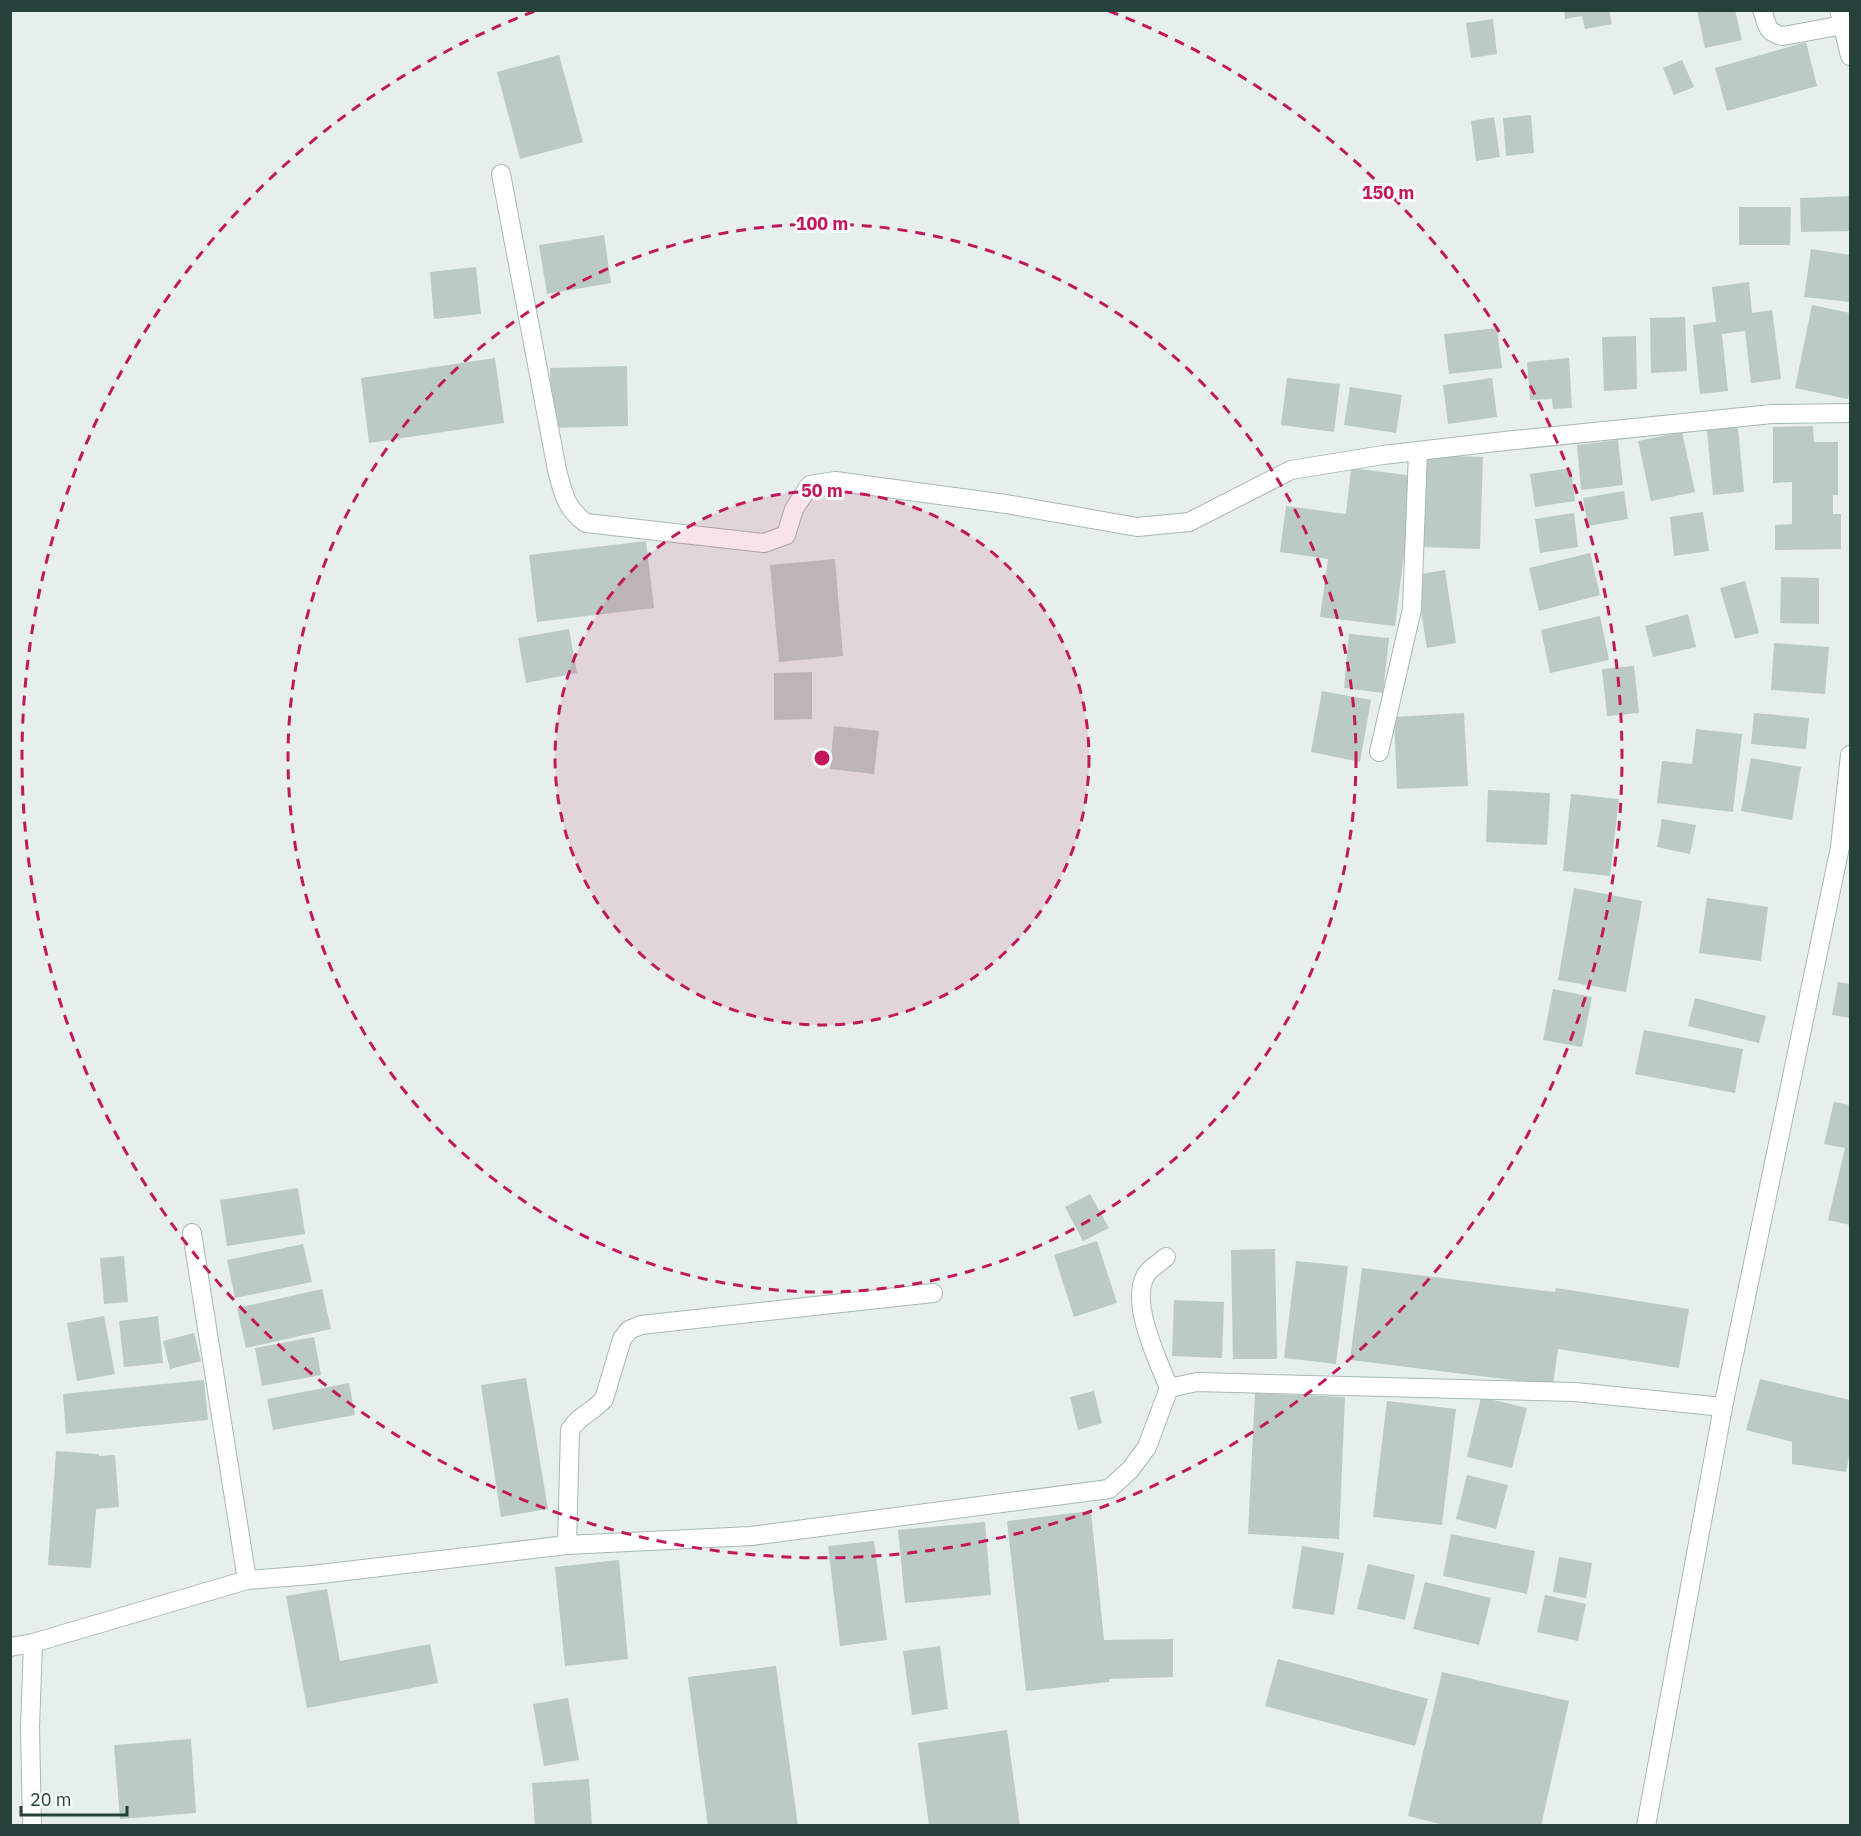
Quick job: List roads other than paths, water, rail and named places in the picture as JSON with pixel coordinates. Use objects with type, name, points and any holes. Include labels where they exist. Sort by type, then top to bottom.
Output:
[{"type":"street","points":[[1762,10],[1768,29],[1773,34],[1783,36],[1841,18],[1851,56]]},
{"type":"street","points":[[501,174],[557,470],[565,499],[574,514],[586,523],[764,543],[786,535],[794,509],[810,485],[835,481],[1006,504],[1137,527],[1190,522],[1291,470],[1383,455],[1773,414],[1851,413]]},
{"type":"street","points":[[1378,752],[1412,609],[1418,452]]},
{"type":"street","points":[[1646,1826],[1723,1407],[1840,847],[1851,754]]},
{"type":"street","points":[[192,1233],[247,1581]]},
{"type":"street","points":[[32,1826],[30,1727],[21,1645],[247,1581],[567,1545],[751,1536],[1109,1489],[1130,1470],[1147,1447],[1169,1388],[1144,1323],[1139,1298],[1147,1273],[1166,1257]]},
{"type":"street","points":[[567,1545],[570,1430],[576,1420],[598,1406],[604,1399],[622,1339],[629,1330],[641,1325],[933,1293]]},
{"type":"street","points":[[1169,1388],[1197,1382],[1575,1392],[1723,1407]]}]
